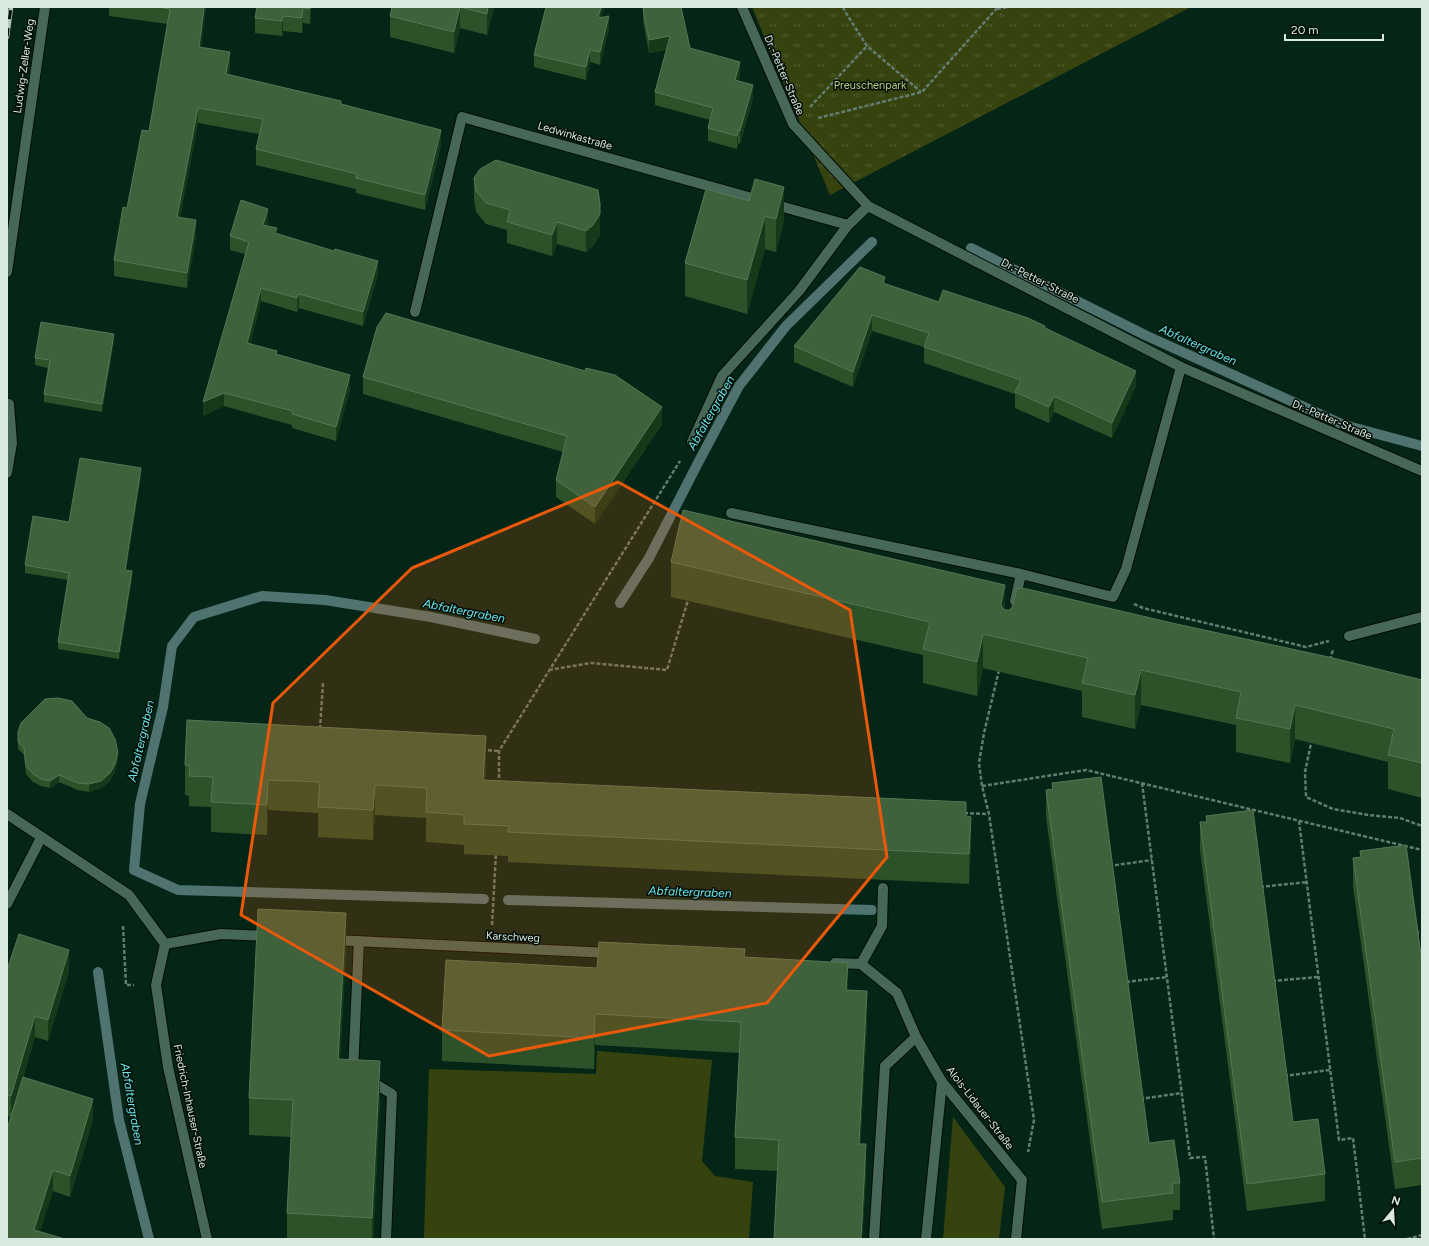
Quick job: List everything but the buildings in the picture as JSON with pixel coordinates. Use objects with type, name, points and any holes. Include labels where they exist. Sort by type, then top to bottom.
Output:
[{"type":"street","name":"Ludwig-Zeller-Weg","points":[[7,272],[45,7]]},
{"type":"street","name":"Dr.-Petter-Straße","points":[[742,7],[793,124],[868,206],[1181,367],[1422,471]]},
{"type":"street","name":"Ledwinkastraße","points":[[415,312],[462,117],[848,225]]},
{"type":"street","points":[[692,442],[722,376],[799,291],[848,225],[868,206]]},
{"type":"street","points":[[731,513],[1021,574],[1113,597],[1126,569],[1181,367]]},
{"type":"street","points":[[7,473],[12,443],[9,404]]},
{"type":"street","points":[[1013,609],[1021,574]]},
{"type":"street","points":[[1349,636],[1422,617]]},
{"type":"street","points":[[7,814],[129,895],[164,944],[221,934],[283,937]]},
{"type":"street","points":[[7,904],[42,838]]},
{"type":"street","points":[[822,963],[861,964],[882,926],[883,888]]},
{"type":"street","name":"Karschweg","points":[[321,939],[618,954]]},
{"type":"street","points":[[360,941],[353,1070],[392,1094],[386,1239]]},
{"type":"street","name":"Friedrich-Inhauser-Straße","points":[[164,944],[156,985],[168,1067],[207,1239]]},
{"type":"street","name":"Alois-Lidauer-Straße","points":[[861,964],[897,993],[916,1037],[942,1082],[1022,1180]]},
{"type":"street","points":[[874,1239],[885,1066],[916,1037]]},
{"type":"street","points":[[926,1239],[942,1082]]},
{"type":"street","points":[[1016,1239],[1022,1180]]},
{"type":"path","points":[[843,7],[867,46],[922,92]]},
{"type":"path","points":[[793,124],[922,92],[997,8],[1008,7]]},
{"type":"path","points":[[793,124],[867,46]]},
{"type":"path","points":[[500,787],[499,751],[692,442]]},
{"type":"path","points":[[1113,597],[1143,608],[1306,647],[1349,636]]},
{"type":"path","points":[[549,670],[591,662],[668,670],[688,600]]},
{"type":"path","points":[[1330,662],[1335,640]]},
{"type":"path","points":[[1000,667],[984,734],[979,763],[982,786],[989,814],[1034,1120],[1022,1180]]},
{"type":"path","points":[[320,731],[323,683]]},
{"type":"path","points":[[1313,735],[1305,772],[1306,797],[1333,809],[1368,815],[1400,818],[1422,826]]},
{"type":"path","points":[[475,750],[499,751]]},
{"type":"path","points":[[982,786],[1086,770],[1422,850]]},
{"type":"path","points":[[1142,783],[1190,1158],[1205,1157],[1214,1239]]},
{"type":"path","points":[[957,812],[989,814]]},
{"type":"path","points":[[1299,821],[1339,1140],[1353,1138],[1365,1239]]},
{"type":"path","points":[[492,948],[492,913],[496,850]]},
{"type":"path","points":[[1109,866],[1152,860]]},
{"type":"path","points":[[1260,887],[1307,882]]},
{"type":"path","points":[[122,919],[126,985],[156,985]]},
{"type":"path","points":[[1414,933],[1422,932]]},
{"type":"path","points":[[1124,982],[1167,977]]},
{"type":"path","points":[[1272,981],[1318,977]]},
{"type":"path","points":[[1284,1076],[1330,1070]]},
{"type":"path","points":[[1140,1099],[1182,1093]]},
{"type":"path","points":[[1407,1239],[1422,1235]]},
{"type":"highlighted area","points":[[618,482],[850,610],[887,857],[767,1003],[489,1056],[241,915],[273,703],[412,568]]},
{"type":"green space","name":"Preuschenpark","points":[[752,7],[1191,7],[830,195]]},
{"type":"green space","points":[[597,1051],[712,1060],[702,1161],[715,1176],[753,1182],[749,1239],[424,1239],[429,1069],[596,1074]]},
{"type":"green space","points":[[953,1117],[1005,1187],[999,1239],[943,1239]]},
{"type":"waterway","name":"Abfaltergraben","points":[[620,603],[649,558],[739,386],[786,326],[872,242]]},
{"type":"waterway","name":"Abfaltergraben","points":[[971,248],[1147,336],[1344,425],[1422,446]]},
{"type":"waterway","name":"Abfaltergraben","points":[[484,899],[178,890],[134,870],[140,804],[163,707],[172,646],[194,617],[262,596],[325,600],[431,617],[535,639]]},
{"type":"waterway","name":"Abfaltergraben","points":[[508,900],[872,910]]},
{"type":"waterway","name":"Abfaltergraben","points":[[98,972],[119,1120],[149,1239]]},
{"type":"railway","points":[[7,37],[11,7]]}]
